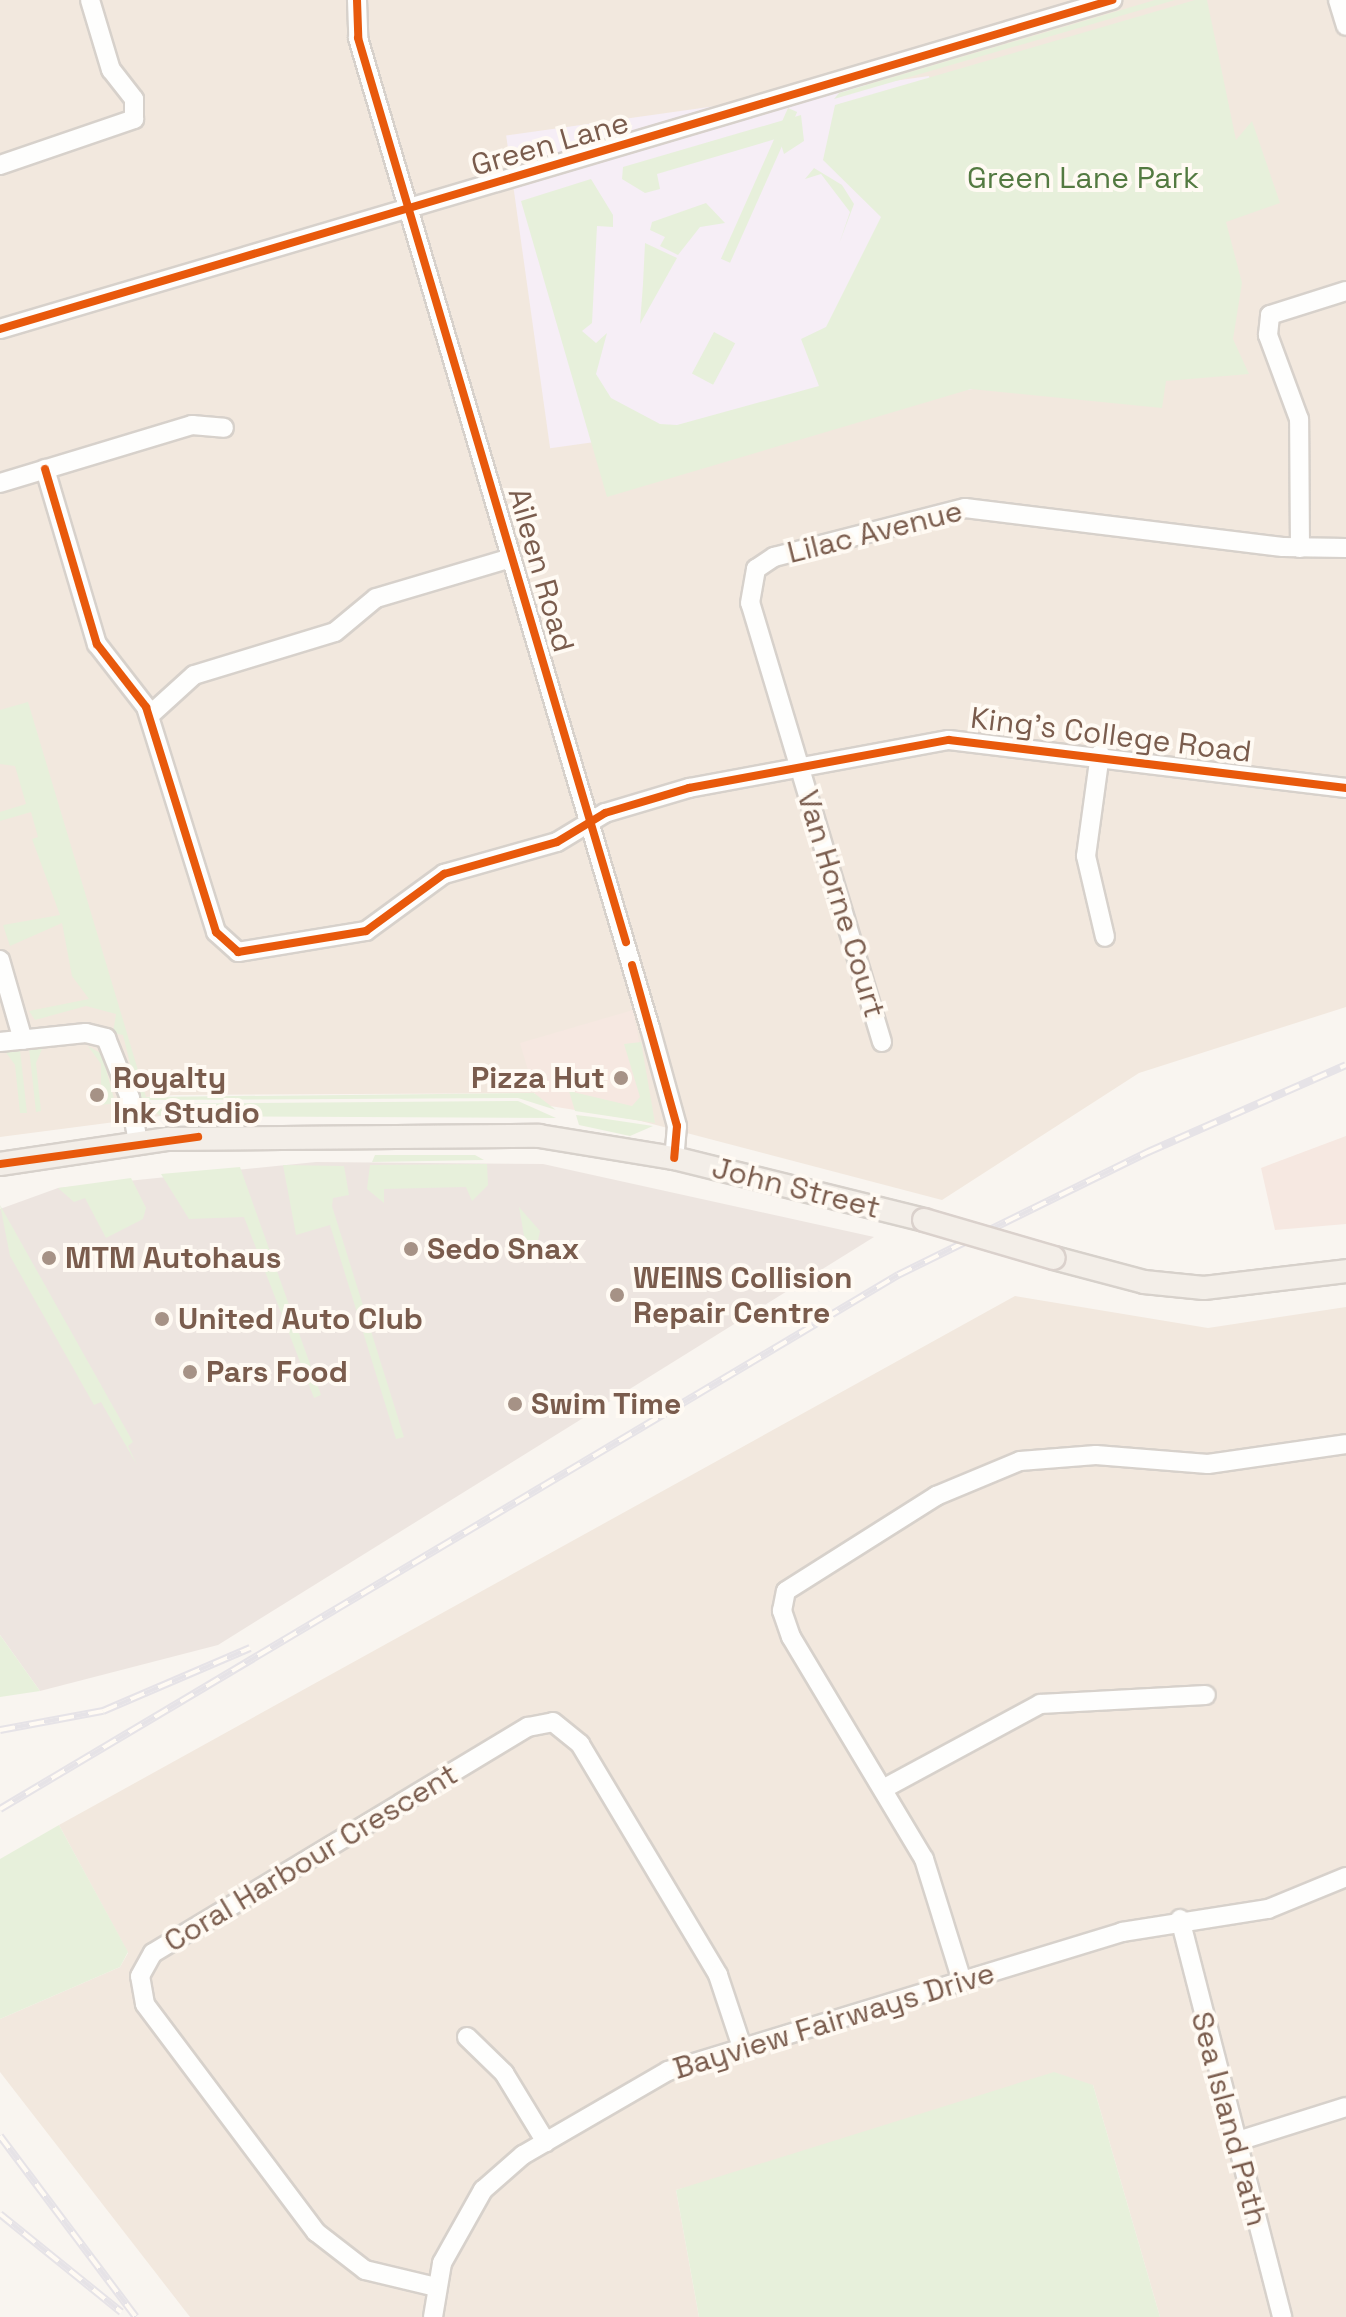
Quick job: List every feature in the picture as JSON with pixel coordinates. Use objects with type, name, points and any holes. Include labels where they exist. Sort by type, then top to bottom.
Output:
[{"type":"main road","name":"John Street","points":[[0,1164],[138,1142],[539,1136],[674,1158],[924,1220],[1144,1282],[1204,1288],[1346,1271]]},
{"type":"street","points":[[0,165],[134,119],[134,99],[111,70],[90,0]]},
{"type":"street","name":"Aileen Road","points":[[357,0],[358,38],[591,821],[677,1126],[674,1158]]},
{"type":"street","name":"Green Lane","points":[[0,329],[408,211],[1112,0]]},
{"type":"street","points":[[1338,0],[1346,26]]},
{"type":"street","points":[[1300,548],[1299,419],[1268,335],[1270,315],[1346,291]]},
{"type":"street","points":[[0,483],[192,425],[224,428]]},
{"type":"street","points":[[45,469],[97,644],[150,715],[194,675],[335,632],[376,598],[511,558]]},
{"type":"street","name":"Lilac Avenue","points":[[799,767],[749,597],[752,576],[767,559],[965,508],[1300,548],[1346,548]]},
{"type":"street","name":"King's College Road","points":[[150,715],[216,932],[238,952],[366,931],[444,874],[557,842],[591,821],[702,785],[949,740],[1100,754],[1346,788]]},
{"type":"street","points":[[1100,754],[1086,856],[1105,937]]},
{"type":"street","name":"Van Horne Court","points":[[799,767],[882,1042]]},
{"type":"street","points":[[0,960],[23,1040]]},
{"type":"street","points":[[0,1042],[86,1033],[106,1038],[130,1098],[138,1142]]},
{"type":"street","points":[[962,1981],[924,1859],[785,1624],[782,1600],[792,1583],[965,1479],[1020,1461],[1096,1455],[1208,1464],[1346,1444]]},
{"type":"street","points":[[883,1789],[1040,1704],[1206,1695]]},
{"type":"street","name":"Coral Harbour Crescent","points":[[436,2287],[365,2270],[316,2232],[145,2004],[140,1976],[153,1953],[528,1727],[553,1722],[576,1738],[718,1975],[742,2047]]},
{"type":"street","name":"Bayview Fairways Drive","points":[[433,2317],[436,2287],[465,2212],[502,2171],[668,2071],[962,1981],[1180,1919],[1268,1909],[1346,1877]]},
{"type":"street","name":"Sea Island Path","points":[[1180,1919],[1282,2317]]},
{"type":"street","points":[[467,2037],[504,2073],[546,2142]]},
{"type":"street","points":[[1235,2142],[1346,2107]]},
{"type":"shaded area","points":[[0,0],[1346,0],[1346,1007],[1139,1073],[942,1200],[534,1093],[146,1097],[161,1116],[0,1137]]},
{"type":"shaded area","points":[[929,76],[973,389],[550,448],[506,135]]},
{"type":"shaded area","points":[[633,1010],[655,1123],[538,1104],[520,1043]]},
{"type":"shaded area","points":[[1346,1136],[1346,1224],[1275,1230],[1261,1168]]},
{"type":"shaded area","points":[[316,1162],[543,1164],[874,1237],[218,1645],[40,1691],[0,1635],[0,1209],[58,1188]]},
{"type":"shaded area","points":[[1015,1296],[1208,1328],[1346,1307],[1346,2317],[1160,2317],[1093,2085],[676,2190],[699,2317],[190,2317],[0,2072],[0,2019],[120,1967],[128,1953],[59,1825]]},
{"type":"green space","points":[[1155,0],[1175,0],[834,99],[839,93]]},
{"type":"green space","name":"Green Lane Park","points":[[1195,0],[1207,0],[1236,140],[1252,121],[1280,203],[1226,222],[1242,283],[1233,339],[1249,374],[1166,381],[1162,408],[971,389],[607,497],[521,201],[591,179],[613,215],[613,227],[597,226],[592,323],[582,331],[596,343],[607,333],[596,374],[611,398],[660,424],[677,425],[819,386],[801,339],[826,327],[881,217],[823,160],[835,105]]},
{"type":"green space","points":[[788,108],[797,112],[730,263],[721,259]]},
{"type":"green space","points":[[801,115],[804,141],[784,154],[779,138],[657,174],[660,189],[645,193],[622,179],[623,167]]},
{"type":"green space","points":[[814,168],[842,185],[854,204],[839,244],[850,212],[821,174],[805,179]]},
{"type":"green space","points":[[706,203],[725,223],[700,227],[678,255],[660,246],[665,237],[650,230],[652,222]]},
{"type":"green space","points":[[645,243],[677,258],[640,324],[643,284]]},
{"type":"green space","points":[[714,332],[735,343],[713,385],[692,373]]},
{"type":"green space","points":[[28,702],[146,1097],[534,1093],[556,1110],[518,1098],[139,1100],[123,1035],[113,1033],[116,1014],[86,1006],[35,1020],[29,1011],[89,999],[72,976],[62,923],[10,946],[3,925],[60,915],[32,839],[38,837],[31,812],[0,821],[0,812],[26,804],[15,766],[0,764],[0,710]]},
{"type":"green space","points":[[641,1042],[655,1123],[575,1111],[569,1091],[632,1106],[640,1097],[624,1044]]},
{"type":"green space","points":[[88,1046],[102,1054],[115,1103],[101,1105],[101,1064]]},
{"type":"green space","points":[[43,1047],[36,1063],[41,1111],[36,1112],[29,1048]]},
{"type":"green space","points":[[20,1050],[27,1113],[20,1113],[15,1065],[5,1051]]},
{"type":"green space","points":[[518,1101],[556,1118],[161,1116],[141,1104]]},
{"type":"green space","points":[[576,1115],[653,1126],[630,1136],[579,1125]]},
{"type":"green space","points":[[375,1155],[475,1155],[484,1160],[372,1162]]},
{"type":"green space","points":[[487,1164],[488,1185],[472,1201],[466,1187],[384,1189],[384,1203],[367,1189],[370,1165]]},
{"type":"green space","points":[[283,1165],[344,1166],[349,1195],[333,1198],[332,1206],[404,1437],[396,1439],[330,1225],[296,1235]]},
{"type":"green space","points":[[240,1167],[321,1395],[314,1398],[244,1217],[189,1219],[161,1174]]},
{"type":"green space","points":[[131,1178],[146,1208],[143,1219],[106,1238],[85,1198],[74,1202],[58,1188]]},
{"type":"green space","points":[[0,1205],[133,1442],[128,1446],[137,1465],[101,1402],[94,1405],[10,1256]]},
{"type":"green space","points":[[519,1207],[540,1231],[536,1250],[527,1253]]},
{"type":"green space","points":[[0,1635],[40,1691],[0,1697]]},
{"type":"green space","points":[[59,1825],[128,1952],[120,1967],[0,2019],[0,1859]]},
{"type":"green space","points":[[1054,2072],[1093,2085],[1160,2317],[699,2317],[676,2190]]},
{"type":"railway","points":[[0,1809],[898,1275],[1148,1152],[1346,1065]]},
{"type":"railway","points":[[0,1730],[103,1711],[250,1648]]},
{"type":"railway","points":[[0,2136],[136,2317]]},
{"type":"railway","points":[[0,2214],[121,2312]]},
{"type":"cycle path","points":[[357,0],[358,38],[626,942]]},
{"type":"cycle path","points":[[0,329],[1112,0]]},
{"type":"cycle path","points":[[45,469],[97,644],[146,707],[216,932],[238,952],[366,931],[444,874],[557,842],[605,813],[689,788],[949,740],[1346,788]]},
{"type":"cycle path","points":[[632,965],[677,1126],[674,1158]]},
{"type":"cycle path","points":[[0,1164],[198,1137]]},
{"type":"place","name":"Pizza Hut","points":[[621,1078]]},
{"type":"place","name":"Royalty Ink Studio","points":[[97,1095]]},
{"type":"place","name":"Sedo Snax","points":[[411,1249]]},
{"type":"place","name":"MTM Autohaus","points":[[49,1258]]},
{"type":"place","name":"WEINS Collision Repair Centre","points":[[617,1295]]},
{"type":"place","name":"United Auto Club","points":[[162,1319]]},
{"type":"place","name":"Pars Food","points":[[190,1372]]},
{"type":"place","name":"Swim Time","points":[[515,1404]]}]
